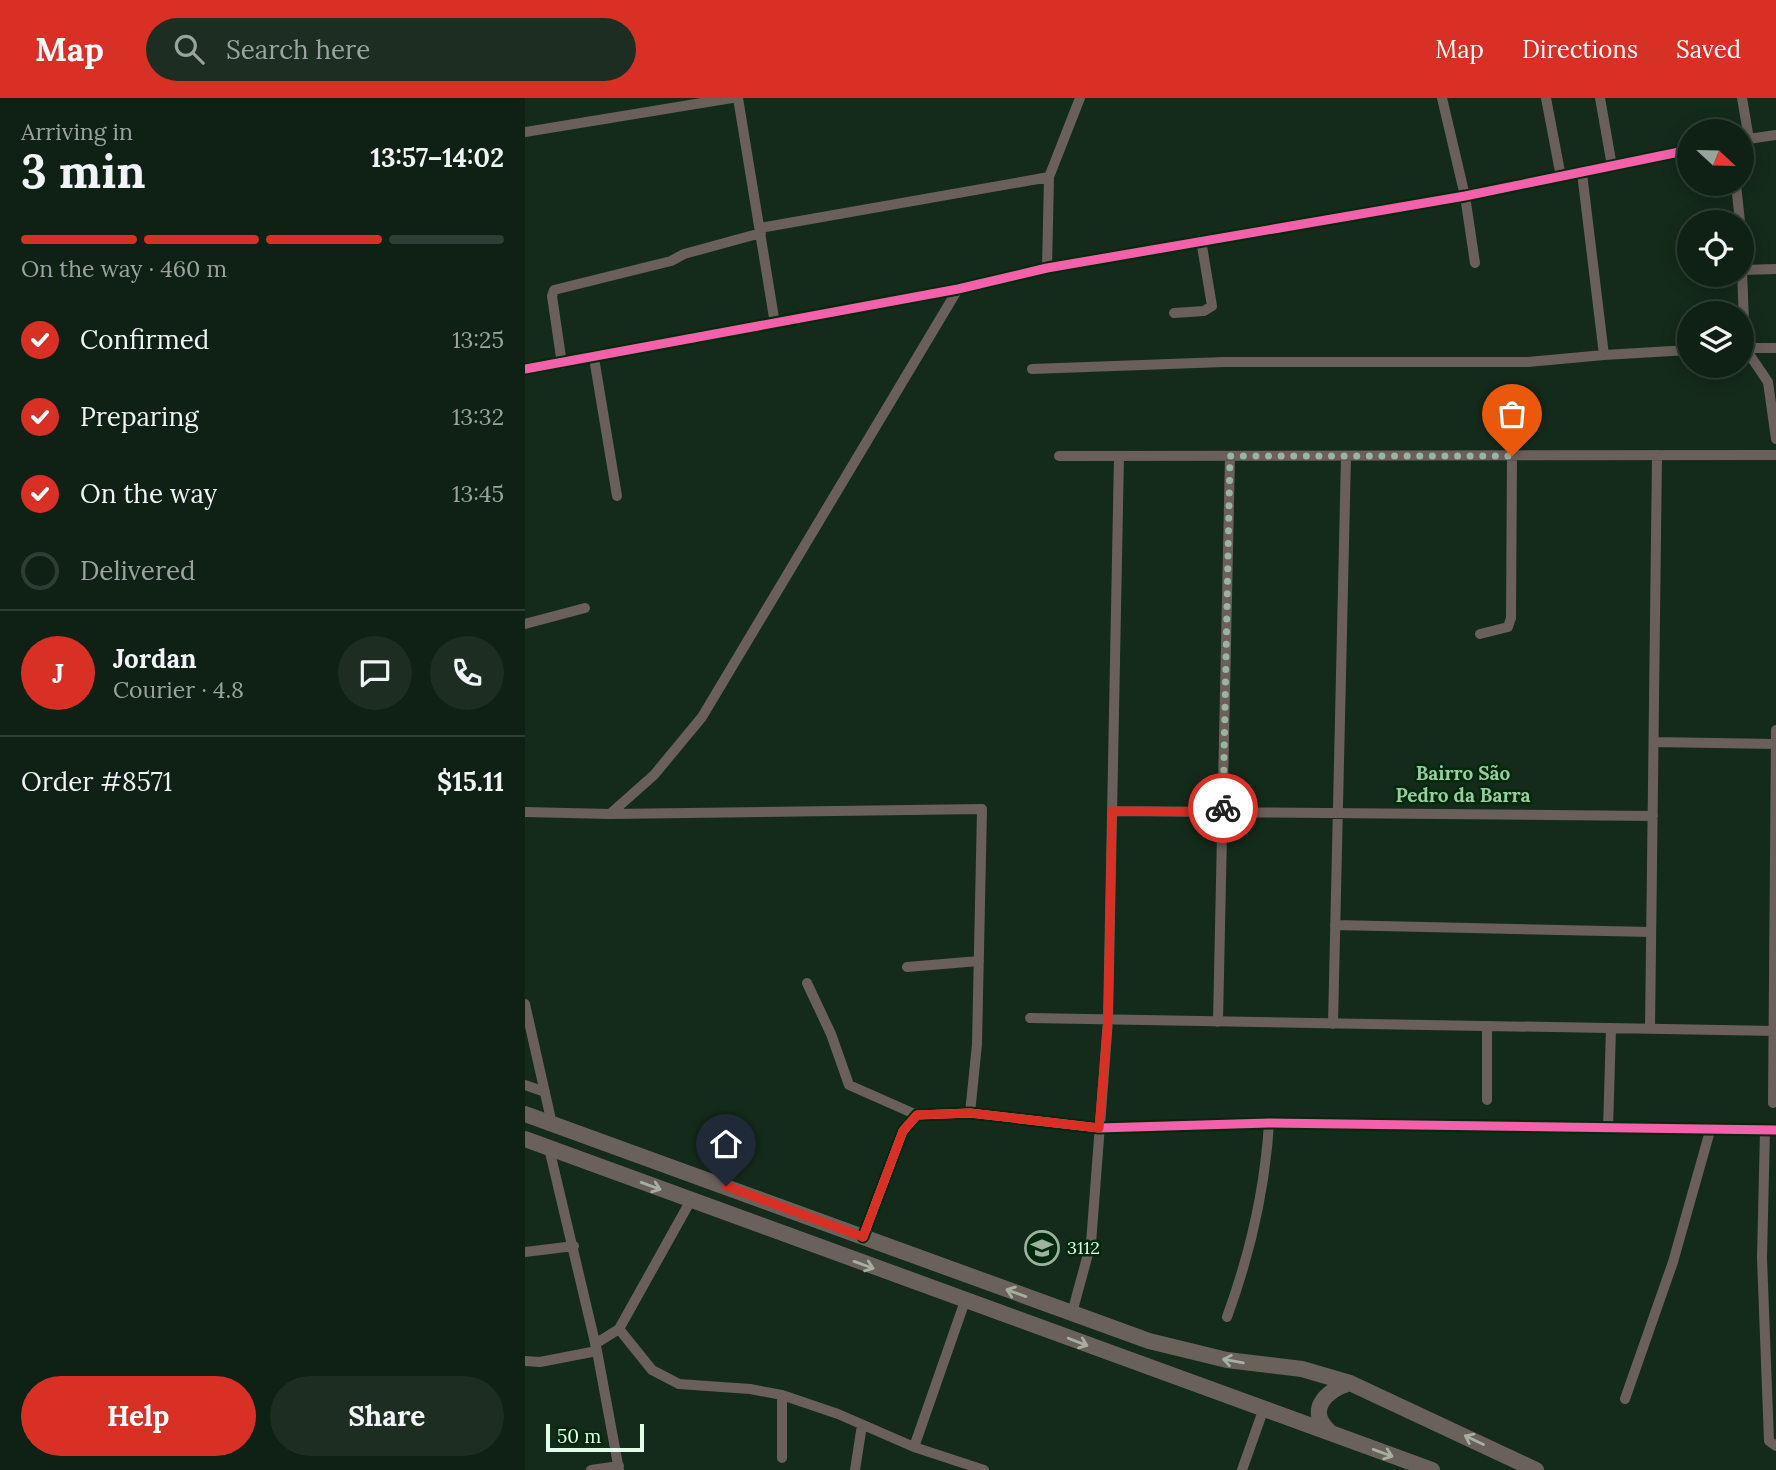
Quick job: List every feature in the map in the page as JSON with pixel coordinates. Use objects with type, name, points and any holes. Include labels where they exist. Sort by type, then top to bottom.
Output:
[{"type":"main road","points":[[525,1114],[1149,1341],[1259,1365],[1302,1369],[1350,1383],[1536,1470]]},
{"type":"main road","points":[[525,1139],[1432,1470]]},
{"type":"main road","points":[[1335,1435],[1321,1420],[1321,1403],[1328,1391],[1350,1383]]},
{"type":"street","points":[[525,132],[735,98],[761,231],[775,324]]},
{"type":"street","points":[[1047,268],[1049,177],[1080,98]]},
{"type":"street","points":[[1441,98],[1465,196],[1475,263]]},
{"type":"street","points":[[1546,98],[1561,177]]},
{"type":"street","points":[[1600,98],[1612,166]]},
{"type":"street","points":[[1742,98],[1744,119]]},
{"type":"street","points":[[1754,139],[1776,135]]},
{"type":"street","points":[[525,369],[594,359],[958,289],[1047,268],[1465,196],[1677,152]]},
{"type":"street","points":[[1583,173],[1604,355]]},
{"type":"street","points":[[562,363],[552,296],[554,290],[671,261],[684,254],[761,231],[1049,177]]},
{"type":"street","points":[[1174,313],[1204,311],[1212,306],[1201,240]]},
{"type":"street","points":[[1754,270],[1776,269]]},
{"type":"street","points":[[610,814],[666,762],[702,717],[958,289]]},
{"type":"street","points":[[1754,348],[1776,348]]},
{"type":"street","points":[[1031,369],[1224,362],[1528,362],[1677,351]]},
{"type":"street","points":[[594,359],[617,496]]},
{"type":"street","points":[[1754,363],[1768,382],[1776,439]]},
{"type":"street","points":[[1059,456],[1776,456]]},
{"type":"street","points":[[1072,1313],[1091,1243],[1108,1020],[1119,456]]},
{"type":"street","points":[[1218,1022],[1230,456]]},
{"type":"street","points":[[1333,1024],[1346,456]]},
{"type":"street","points":[[1480,634],[1508,628],[1511,618],[1512,456]]},
{"type":"street","points":[[1650,1029],[1657,456]]},
{"type":"street","points":[[525,624],[585,608]]},
{"type":"street","points":[[1773,1103],[1776,730]]},
{"type":"street","points":[[1654,742],[1776,744]]},
{"type":"street","points":[[525,812],[610,814],[978,807],[984,813],[977,1044],[970,1113]]},
{"type":"street","points":[[1112,811],[1653,816]]},
{"type":"street","points":[[1335,925],[1651,932]]},
{"type":"street","points":[[907,967],[979,961]]},
{"type":"street","points":[[807,983],[831,1034],[849,1085],[917,1115],[970,1113],[1099,1128],[1269,1124],[1771,1130],[1762,1258],[1769,1441],[1776,1446]]},
{"type":"street","points":[[525,1004],[552,1124]]},
{"type":"street","points":[[1030,1018],[1775,1031]]},
{"type":"street","points":[[1487,1026],[1487,1100]]},
{"type":"street","points":[[1608,1129],[1611,1028]]},
{"type":"street","points":[[525,1085],[545,1092]]},
{"type":"street","points":[[863,1237],[903,1131],[917,1115]]},
{"type":"street","points":[[1227,1317],[1242,1274],[1264,1186],[1269,1124]]},
{"type":"street","points":[[1625,1399],[1673,1262],[1710,1131]]},
{"type":"street","points":[[549,1148],[574,1247],[619,1468],[591,1470]]},
{"type":"street","points":[[525,1361],[540,1362],[596,1348],[618,1329],[691,1200]]},
{"type":"street","points":[[525,1252],[574,1247]]},
{"type":"street","points":[[914,1447],[965,1301]]},
{"type":"street","points":[[618,1329],[652,1370],[680,1384],[750,1389],[782,1395],[914,1447],[984,1470]]},
{"type":"street","points":[[782,1395],[782,1458]]},
{"type":"street","points":[[1242,1470],[1264,1408]]},
{"type":"street","points":[[855,1470],[862,1425]]},
{"type":"cycle path","points":[[525,369],[958,289],[1047,268],[1465,196],[1677,152]]},
{"type":"cycle path","points":[[863,1237],[903,1131],[917,1115],[970,1113],[1099,1128],[1269,1123],[1776,1130]]},
{"type":"way so far","points":[[1223,808],[1230,456],[1512,456]]},
{"type":"place","name":"3112","points":[[1042,1248]]},
{"type":"district","name":"Bairro São Pedro da Barra","points":[[1463,784]]},
{"type":"route","points":[[726,1186],[863,1237],[903,1131],[917,1115],[970,1113],[1099,1128],[1108,1020],[1112,811],[1223,812],[1223,808]]}]
